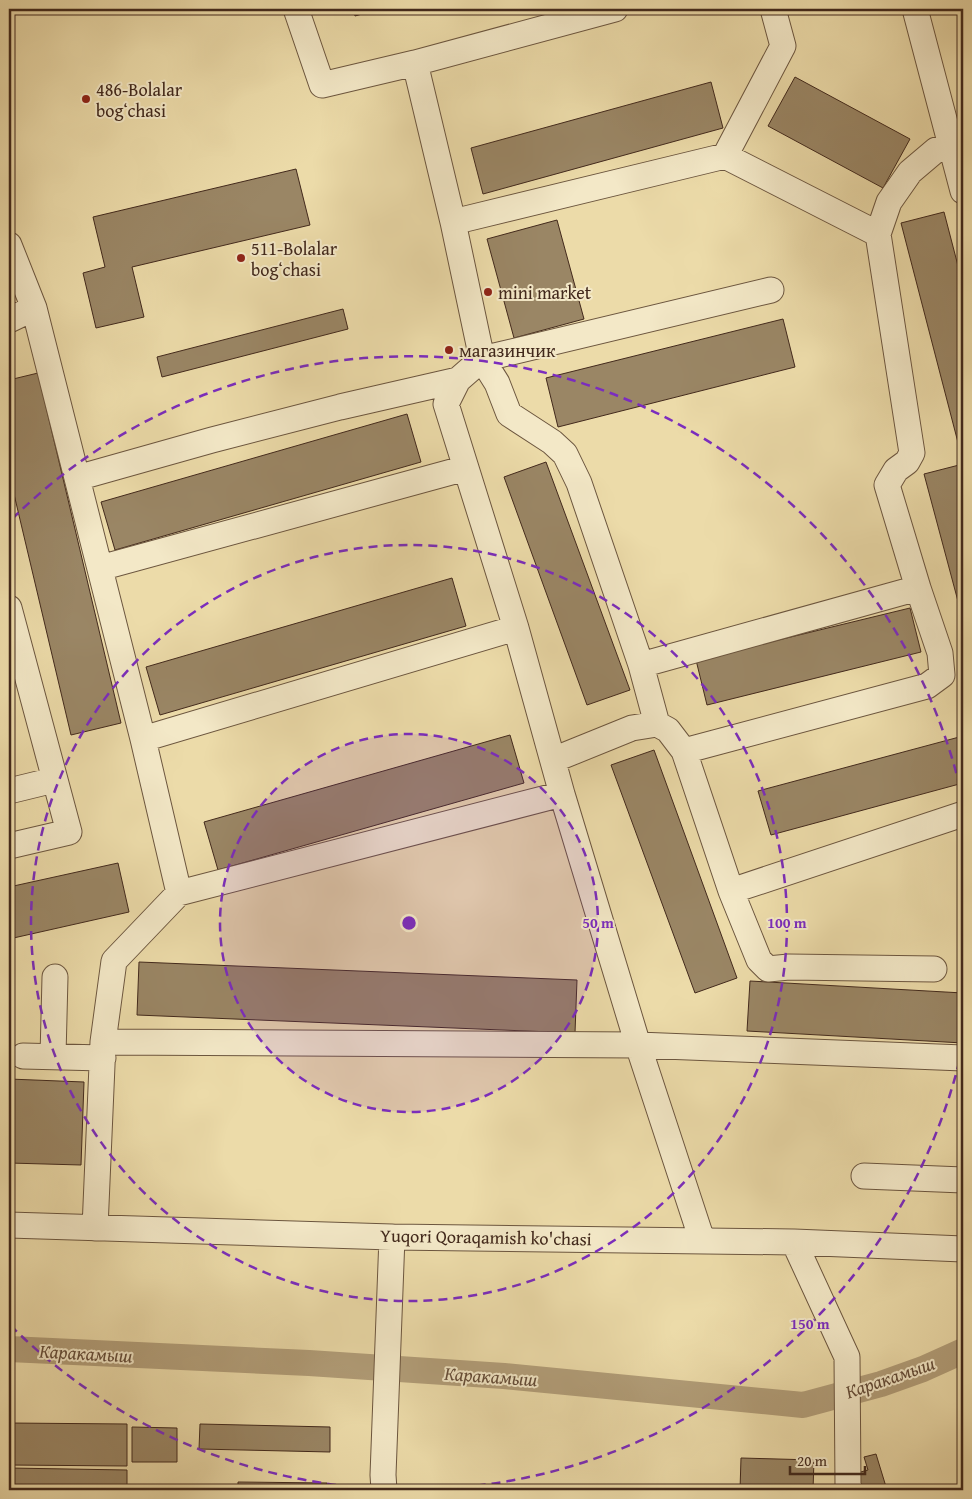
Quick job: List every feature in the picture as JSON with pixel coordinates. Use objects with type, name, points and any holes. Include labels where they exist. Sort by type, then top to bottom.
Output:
[{"type":"street","points":[[296,9],[322,85],[415,63],[615,9]]},
{"type":"street","points":[[725,156],[783,46],[773,9]]},
{"type":"street","points":[[915,9],[963,191]]},
{"type":"street","points":[[415,63],[454,222],[482,358],[497,383],[509,414],[552,442],[566,454],[579,484],[642,665],[657,724]]},
{"type":"street","points":[[684,751],[927,686],[942,675],[940,653],[887,486],[896,470],[907,462],[912,452],[878,234],[889,202],[910,172],[936,150],[951,146]]},
{"type":"street","points":[[454,222],[725,156],[878,234]]},
{"type":"street","points":[[9,245],[34,308],[143,739],[179,893]]},
{"type":"street","points":[[702,1240],[638,1045],[562,794],[516,628],[446,404],[458,380],[482,358],[771,290]]},
{"type":"street","points":[[9,320],[34,308]]},
{"type":"street","points":[[77,478],[212,440],[340,407],[458,380]]},
{"type":"street","points":[[100,568],[466,468]]},
{"type":"street","points":[[642,665],[918,588]]},
{"type":"street","points":[[9,608],[13,638],[69,832],[9,846]]},
{"type":"street","points":[[143,739],[516,628]]},
{"type":"street","points":[[553,760],[632,728],[657,724],[668,730],[684,751],[731,891],[759,960],[768,969],[790,967],[934,969]]},
{"type":"street","points":[[9,791],[54,780]]},
{"type":"street","points":[[95,1228],[103,1050],[114,961],[179,893],[562,794]]},
{"type":"street","points":[[731,891],[963,814]]},
{"type":"street","points":[[53,1056],[55,977]]},
{"type":"street","points":[[22,1056],[53,1056],[103,1050],[638,1045],[963,1058]]},
{"type":"street","points":[[864,1176],[963,1180]]},
{"type":"street","name":"Yuqori Qoraqamish ko'chasi","points":[[9,1225],[392,1237],[794,1242],[963,1249]]},
{"type":"street","points":[[384,1490],[392,1237]]},
{"type":"street","points":[[794,1242],[847,1358],[848,1485],[850,1490]]},
{"type":"building","points":[[353,9],[380,9],[355,16]]},
{"type":"building","points":[[795,77],[910,139],[883,188],[768,126]]},
{"type":"building","points":[[711,82],[723,128],[483,194],[471,148]]},
{"type":"building","points":[[296,169],[310,225],[132,267],[144,317],[96,328],[83,273],[105,267],[93,217]]},
{"type":"building","points":[[944,212],[963,285],[962,458],[901,223]]},
{"type":"building","points":[[557,220],[584,319],[514,338],[487,239]]},
{"type":"building","points":[[343,309],[348,329],[162,377],[157,357]]},
{"type":"building","points":[[783,319],[795,367],[558,427],[546,378]]},
{"type":"building","points":[[38,373],[121,723],[71,735],[9,473],[9,380]]},
{"type":"building","points":[[407,414],[421,462],[115,550],[101,502]]},
{"type":"building","points":[[546,462],[630,690],[587,705],[504,477]]},
{"type":"building","points":[[963,464],[963,620],[924,474]]},
{"type":"building","points":[[452,578],[466,626],[160,715],[146,667]]},
{"type":"building","points":[[910,608],[921,652],[707,705],[696,660]]},
{"type":"building","points":[[510,735],[524,783],[218,870],[204,822]]},
{"type":"building","points":[[963,736],[963,783],[771,835],[758,791]]},
{"type":"building","points":[[654,750],[737,978],[695,993],[611,765]]},
{"type":"building","points":[[118,863],[129,912],[9,939],[9,887]]},
{"type":"building","points":[[139,962],[577,980],[575,1033],[137,1015]]},
{"type":"building","points":[[750,981],[963,993],[963,1043],[747,1031]]},
{"type":"building","points":[[9,1079],[84,1082],[81,1165],[9,1163]]},
{"type":"building","points":[[9,1423],[127,1424],[127,1466],[9,1465]]},
{"type":"building","points":[[200,1424],[330,1427],[330,1452],[199,1449]]},
{"type":"building","points":[[132,1427],[177,1428],[177,1462],[132,1462]]},
{"type":"building","points":[[876,1454],[887,1490],[858,1490],[853,1474],[868,1470],[864,1457]]},
{"type":"building","points":[[741,1458],[814,1460],[813,1490],[740,1490]]},
{"type":"building","points":[[9,1468],[127,1470],[127,1490],[9,1490]]},
{"type":"building","points":[[238,1482],[327,1483],[327,1490],[238,1490]]},
{"type":"waterway","name":"Каракамыш","points":[[9,1349],[309,1363],[504,1376],[803,1405],[881,1384],[923,1369],[963,1351]]},
{"type":"place","name":"486-Bolalar bogʻchasi","points":[[86,99]]},
{"type":"place","name":"511-Bolalar bogʻchasi","points":[[241,258]]},
{"type":"place","name":"mini market","points":[[488,292]]},
{"type":"place","name":"магазинчик","points":[[449,350]]}]
